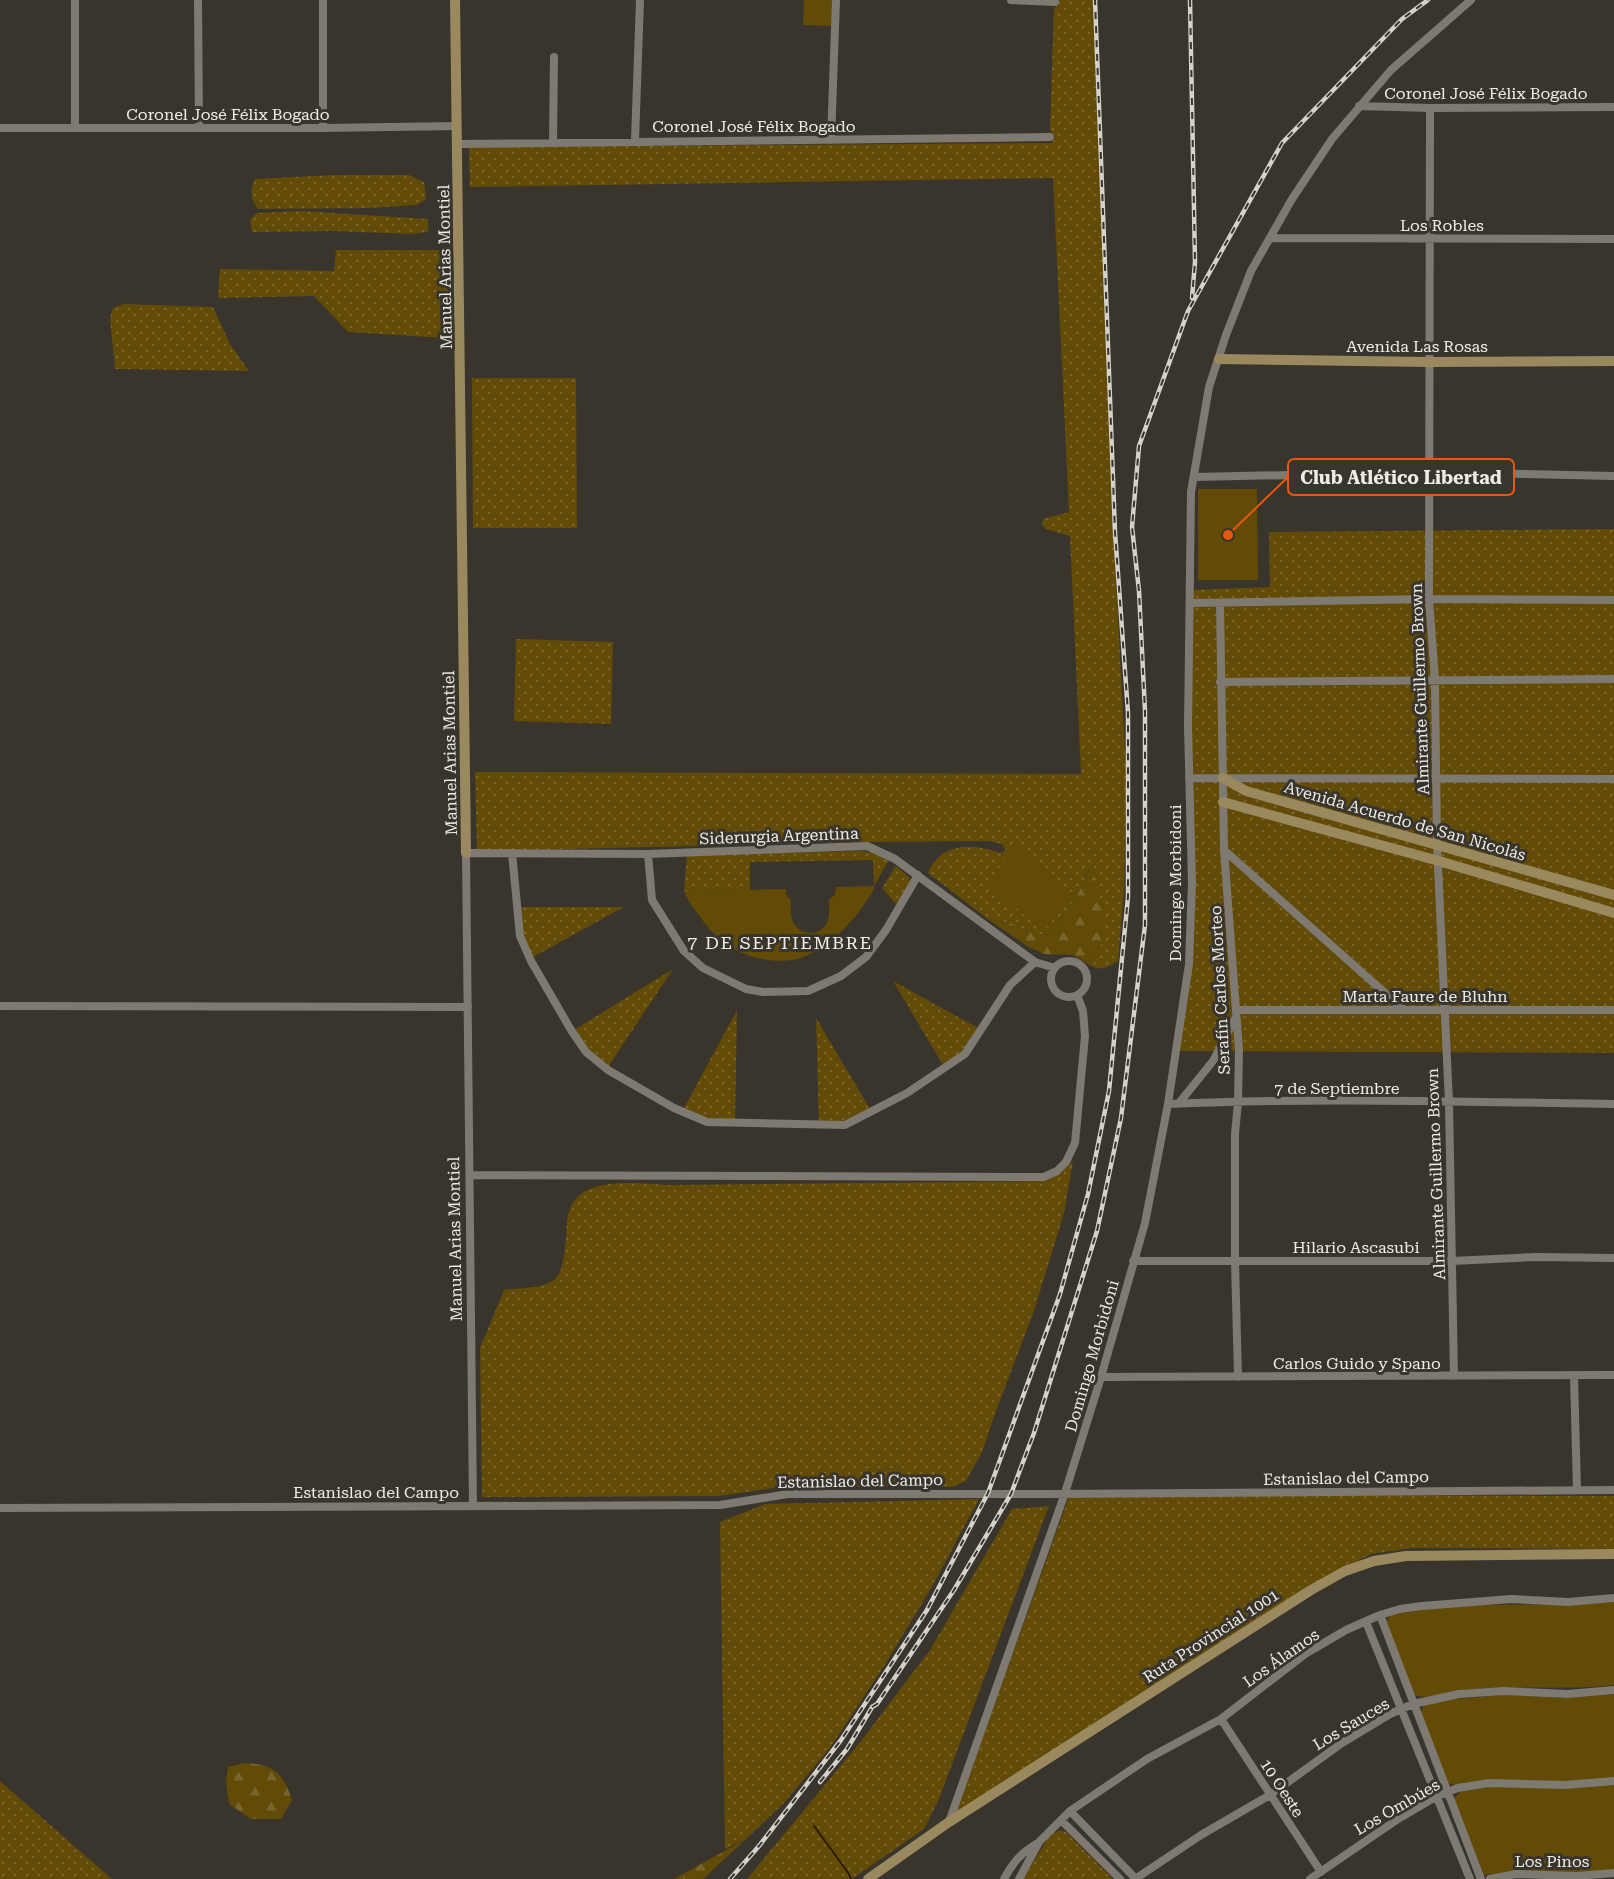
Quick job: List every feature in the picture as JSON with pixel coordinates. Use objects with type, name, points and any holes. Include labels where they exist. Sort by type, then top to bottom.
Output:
[{"type":"street","points":[[75,0],[75,128]]},
{"type":"street","points":[[198,0],[199,127]]},
{"type":"street","points":[[323,0],[323,128]]},
{"type":"street","name":"Manuel Arias Montiel","points":[[455,0],[473,1506]]},
{"type":"street","points":[[635,140],[640,0]]},
{"type":"street","points":[[831,140],[836,0]]},
{"type":"street","points":[[1011,0],[1054,2]]},
{"type":"street","name":"Domingo Morbidoni","points":[[949,1822],[1065,1493],[1101,1377],[1145,1223],[1168,1104],[1189,964],[1192,883],[1189,778],[1191,492],[1209,387],[1251,271],[1292,199],[1332,139],[1405,57],[1471,0]]},
{"type":"street","points":[[553,142],[554,57]]},
{"type":"street","name":"Coronel José Félix Bogado","points":[[1359,106],[1614,107]]},
{"type":"street","name":"Almirante Guillermo Brown","points":[[1431,108],[1429,599],[1435,680],[1438,778],[1437,845],[1449,1102],[1454,1376]]},
{"type":"street","name":"Coronel José Félix Bogado","points":[[0,128],[457,126]]},
{"type":"street","name":"Coronel José Félix Bogado","points":[[458,144],[635,140],[1050,137]]},
{"type":"street","name":"Los Robles","points":[[1270,238],[1614,239]]},
{"type":"street","name":"Avenida Las Rosas","points":[[1219,359],[1429,362],[1614,361]]},
{"type":"street","points":[[1195,477],[1429,472],[1614,476]]},
{"type":"street","points":[[1190,603],[1429,599],[1614,600]]},
{"type":"street","name":"Serafín Carlos Morteo","points":[[1220,603],[1224,850],[1239,1050],[1235,1134],[1238,1377]]},
{"type":"street","points":[[1220,682],[1614,679]]},
{"type":"street","name":"Avenida Acuerdo de San Nicolás","points":[[1189,778],[1222,778],[1246,792],[1614,895]]},
{"type":"street","points":[[1222,778],[1614,779]]},
{"type":"street","name":"Avenida Acuerdo de San Nicolás","points":[[1223,802],[1439,861],[1614,913]]},
{"type":"street","name":"Siderurgia Argentina","points":[[466,853],[648,854],[858,846],[880,851],[918,875],[1035,962],[1055,968],[1068,961],[1082,966],[1087,975],[1086,981],[1082,991],[1077,994]]},
{"type":"street","points":[[1224,850],[1403,1009]]},
{"type":"street","points":[[512,853],[520,936],[550,995],[586,1052],[618,1076],[674,1108],[707,1122],[845,1125],[907,1093],[965,1054],[1010,985],[1035,962]]},
{"type":"street","points":[[648,854],[652,900],[684,951],[703,968],[746,989],[763,992],[808,991],[841,976],[867,957],[886,930],[918,875]]},
{"type":"street","points":[[470,1175],[1044,1177],[1057,1171],[1066,1162],[1075,1143],[1085,1036],[1083,1011],[1077,994],[1069,996],[1057,992],[1052,980],[1055,968]]},
{"type":"street","points":[[0,1006],[468,1007]]},
{"type":"street","name":"Marta Faure de Bluhn","points":[[1237,1013],[1403,1009],[1614,1010]]},
{"type":"street","points":[[1179,1103],[1213,1061],[1237,1013]]},
{"type":"street","name":"7 de Septiembre","points":[[1168,1104],[1238,1102],[1614,1104]]},
{"type":"street","name":"Hilario Ascasubi","points":[[1133,1261],[1452,1261],[1535,1257],[1614,1258]]},
{"type":"street","name":"Carlos Guido y Spano","points":[[1101,1377],[1614,1375]]},
{"type":"street","points":[[1574,1376],[1577,1491]]},
{"type":"street","name":"Estanislao del Campo","points":[[0,1508],[720,1505],[788,1494],[1614,1490]]},
{"type":"street","name":"Ruta Provincial 1001","points":[[868,1879],[949,1822],[1311,1590],[1345,1571],[1374,1561],[1406,1556],[1614,1554]]},
{"type":"street","name":"Los Álamos","points":[[1004,1879],[1022,1852],[1039,1842],[1070,1811],[1147,1759],[1221,1719],[1305,1654],[1380,1615],[1400,1609],[1454,1602],[1511,1599],[1568,1602],[1614,1598]]},
{"type":"street","points":[[1380,1615],[1481,1879]]},
{"type":"street","points":[[1366,1622],[1470,1879]]},
{"type":"street","name":"Los Sauces","points":[[1135,1879],[1192,1841],[1270,1795],[1319,1758],[1413,1704],[1459,1694],[1492,1692],[1568,1694],[1614,1690]]},
{"type":"street","name":"10 Oeste","points":[[1221,1719],[1321,1872]]},
{"type":"street","name":"Los Ombúes","points":[[1310,1879],[1372,1836],[1437,1796],[1458,1788],[1489,1784],[1565,1785],[1614,1781]]},
{"type":"street","points":[[1070,1811],[1135,1879]]},
{"type":"street","points":[[1061,1820],[1120,1879]]},
{"type":"street","name":"Los Álamos","points":[[1019,1879],[1039,1842]]},
{"type":"street","name":"Los Pinos","points":[[1490,1879],[1516,1874],[1577,1876],[1614,1873]]},
{"type":"green space","points":[[804,0],[833,0],[832,26],[803,25]]},
{"type":"green space","points":[[1058,0],[1093,0],[1113,520],[1126,772],[1124,892],[1118,961],[1102,968],[1085,962],[1094,958],[1089,869],[1078,894],[1050,934],[1036,935],[1008,922],[989,920],[928,873],[933,863],[949,850],[969,847],[1000,853],[1006,850],[1002,844],[989,841],[477,851],[475,772],[1081,774],[1070,536],[1045,529],[1042,524],[1043,519],[1069,512],[1053,178],[470,187],[469,147],[1052,143],[1055,137],[1050,130],[1054,8],[1059,5]]},
{"type":"green space","points":[[334,175],[409,175],[424,182],[426,199],[417,205],[368,208],[258,209],[252,198],[255,179]]},
{"type":"green space","points":[[303,211],[428,219],[428,232],[410,234],[333,231],[252,232],[250,220],[256,213]]},
{"type":"green space","points":[[336,250],[451,250],[446,338],[348,332],[314,296],[218,298],[220,269],[334,271]]},
{"type":"green space","points":[[124,304],[213,307],[230,344],[249,371],[115,369],[110,318],[113,308]]},
{"type":"green space","points":[[472,378],[576,378],[577,528],[473,528]]},
{"type":"green space","points":[[1198,489],[1257,489],[1258,580],[1198,580]]},
{"type":"green space","points":[[1614,529],[1614,1053],[1177,1051],[1189,964],[1190,590],[1270,587],[1269,532]]},
{"type":"green space","points":[[516,639],[613,642],[611,724],[514,721]]},
{"type":"green space","points":[[1016,847],[1074,894],[1044,931],[986,884]]},
{"type":"green space","points":[[861,851],[875,853],[889,860],[874,886],[873,860],[750,862],[750,890],[684,891],[687,855]]},
{"type":"green space","points":[[896,866],[909,877],[910,882],[898,903],[895,903],[882,888]]},
{"type":"green space","points":[[1090,868],[1099,894],[1104,922],[1101,943],[1094,958],[1085,962],[1073,955],[1044,954],[1027,946],[989,920],[1008,922],[1036,935],[1050,934],[1078,894]]},
{"type":"green space","points":[[874,886],[861,909],[827,944],[806,956],[785,961],[763,959],[731,948],[703,921],[684,891],[786,889],[786,895],[791,900],[791,915],[794,924],[802,931],[811,933],[820,930],[827,923],[829,899],[835,895],[836,887]]},
{"type":"green space","points":[[518,907],[624,907],[533,957],[523,935]]},
{"type":"green space","points":[[673,969],[608,1067],[587,1050],[574,1030]]},
{"type":"green space","points":[[893,981],[978,1028],[964,1052],[943,1065]]},
{"type":"green space","points":[[737,1010],[735,1121],[707,1120],[683,1110]]},
{"type":"green space","points":[[816,1018],[870,1109],[844,1121],[819,1123]]},
{"type":"green space","points":[[1073,1161],[1064,1213],[1034,1311],[982,1452],[966,1481],[952,1487],[781,1487],[719,1496],[482,1497],[480,1348],[504,1290],[540,1286],[557,1277],[563,1260],[570,1209],[577,1198],[587,1190],[600,1186],[630,1183],[671,1185],[1047,1181],[1062,1172]]},
{"type":"green space","points":[[1614,1496],[1614,1549],[1412,1548],[1371,1554],[1329,1575],[956,1813],[1069,1497]]},
{"type":"green space","points":[[979,1499],[933,1585],[886,1663],[830,1748],[784,1803],[746,1839],[725,1849],[720,1522],[765,1504]]},
{"type":"green space","points":[[1049,1506],[939,1799],[924,1829],[852,1879],[747,1879],[861,1741],[930,1650],[1012,1509]]},
{"type":"green space","points":[[1614,1602],[1614,1685],[1594,1687],[1495,1688],[1455,1691],[1429,1696],[1414,1695],[1386,1623],[1390,1615],[1446,1607]]},
{"type":"green space","points":[[1614,1694],[1614,1778],[1564,1782],[1486,1780],[1457,1786],[1448,1783],[1421,1712],[1424,1704],[1445,1700],[1503,1695],[1568,1698]]},
{"type":"green space","points":[[244,1763],[262,1765],[276,1771],[281,1776],[292,1800],[281,1819],[251,1819],[229,1804],[226,1783],[228,1767]]},
{"type":"green space","points":[[0,1781],[112,1879],[0,1879]]},
{"type":"green space","points":[[1614,1784],[1614,1869],[1574,1873],[1518,1871],[1484,1875],[1454,1799],[1460,1792],[1496,1786]]},
{"type":"green space","points":[[1060,1830],[1066,1832],[1113,1879],[1023,1879],[1050,1835]]},
{"type":"green space","points":[[746,1839],[703,1879],[674,1879]]},
{"type":"waterway","points":[[814,1826],[851,1879]]},
{"type":"railway","points":[[730,1879],[759,1846],[841,1740],[927,1610],[988,1493],[1060,1294],[1088,1194],[1109,1091],[1128,897],[1128,713],[1115,532],[1095,0]]},
{"type":"railway","points":[[1190,0],[1195,262],[1192,298]]},
{"type":"railway","points":[[872,1707],[877,1704],[954,1590],[1011,1494],[1034,1433],[1097,1231],[1121,1118],[1145,925],[1145,711],[1139,591],[1132,527],[1139,446],[1188,311],[1282,143],[1402,19],[1428,0]]},
{"type":"railway","points":[[820,1782],[847,1749],[871,1709]]},
{"type":"place","name":"Club Atlético Libertad","points":[[1228,535]]},
{"type":"district","name":"7 DE SEPTIEMBRE","points":[[780,942]]}]
